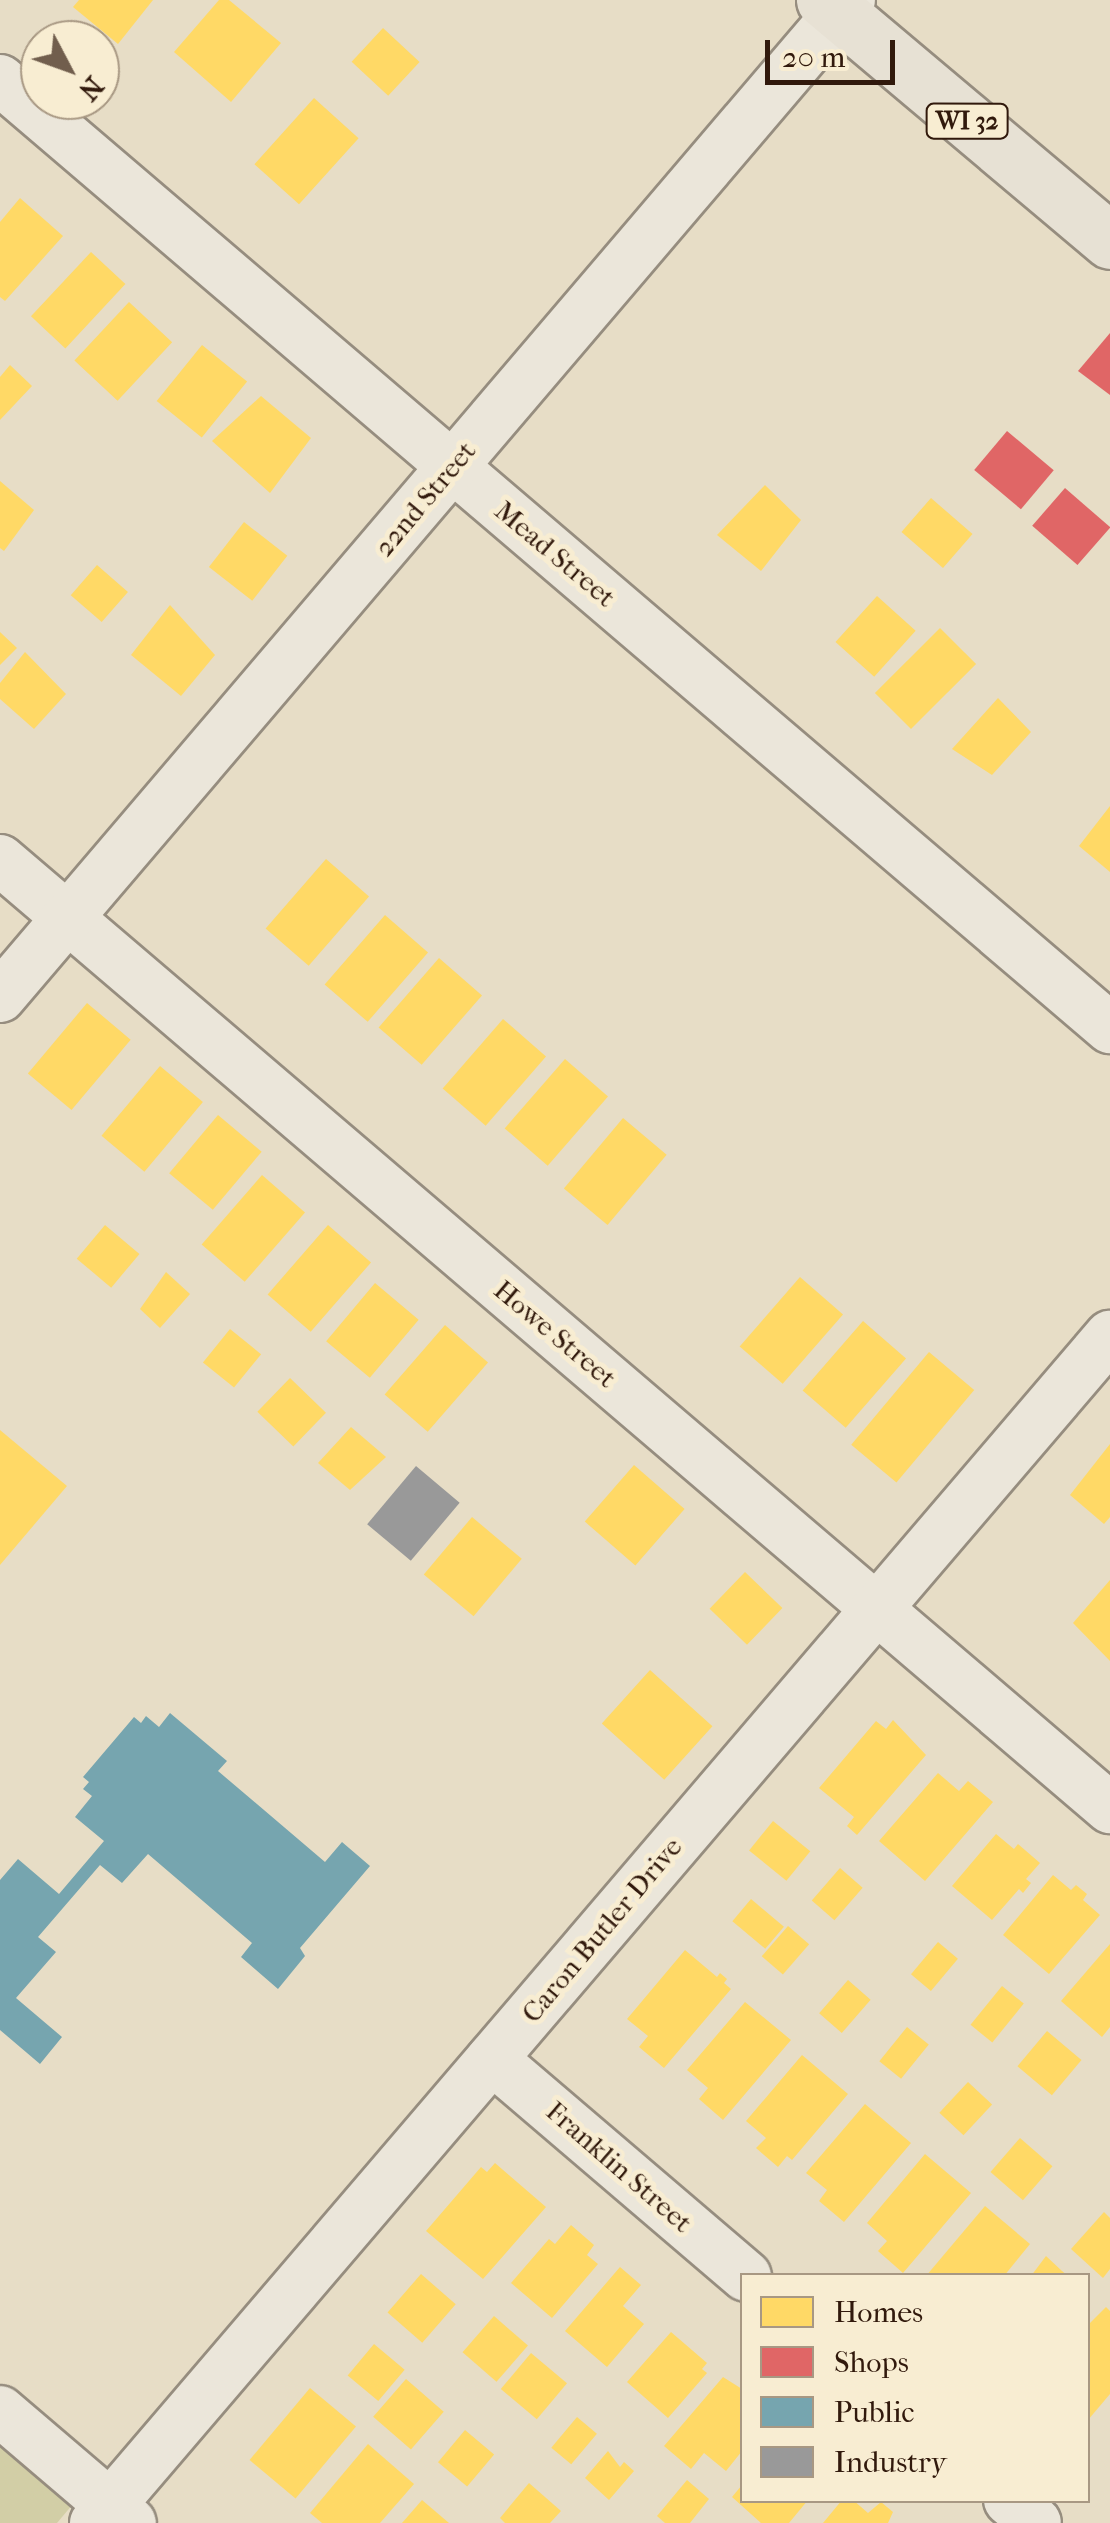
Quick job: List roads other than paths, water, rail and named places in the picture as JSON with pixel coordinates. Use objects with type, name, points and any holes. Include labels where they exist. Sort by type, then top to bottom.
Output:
[{"type":"main road","name":"WI 32","points":[[837,4],[1110,241]]},
{"type":"street","name":"22nd Street","points":[[0,997],[452,466],[837,4]]},
{"type":"street","name":"Mead Street","points":[[0,80],[1110,1028]]},
{"type":"street","name":"Howe Street","points":[[0,860],[1110,1808]]},
{"type":"street","name":"Caron Butler Drive","points":[[112,2517],[492,2059],[1110,1336]]},
{"type":"street","name":"Franklin Street","points":[[492,2059],[742,2273]]},
{"type":"street","points":[[0,2411],[112,2517]]},
{"type":"street","points":[[1013,2503],[1036,2523]]}]
